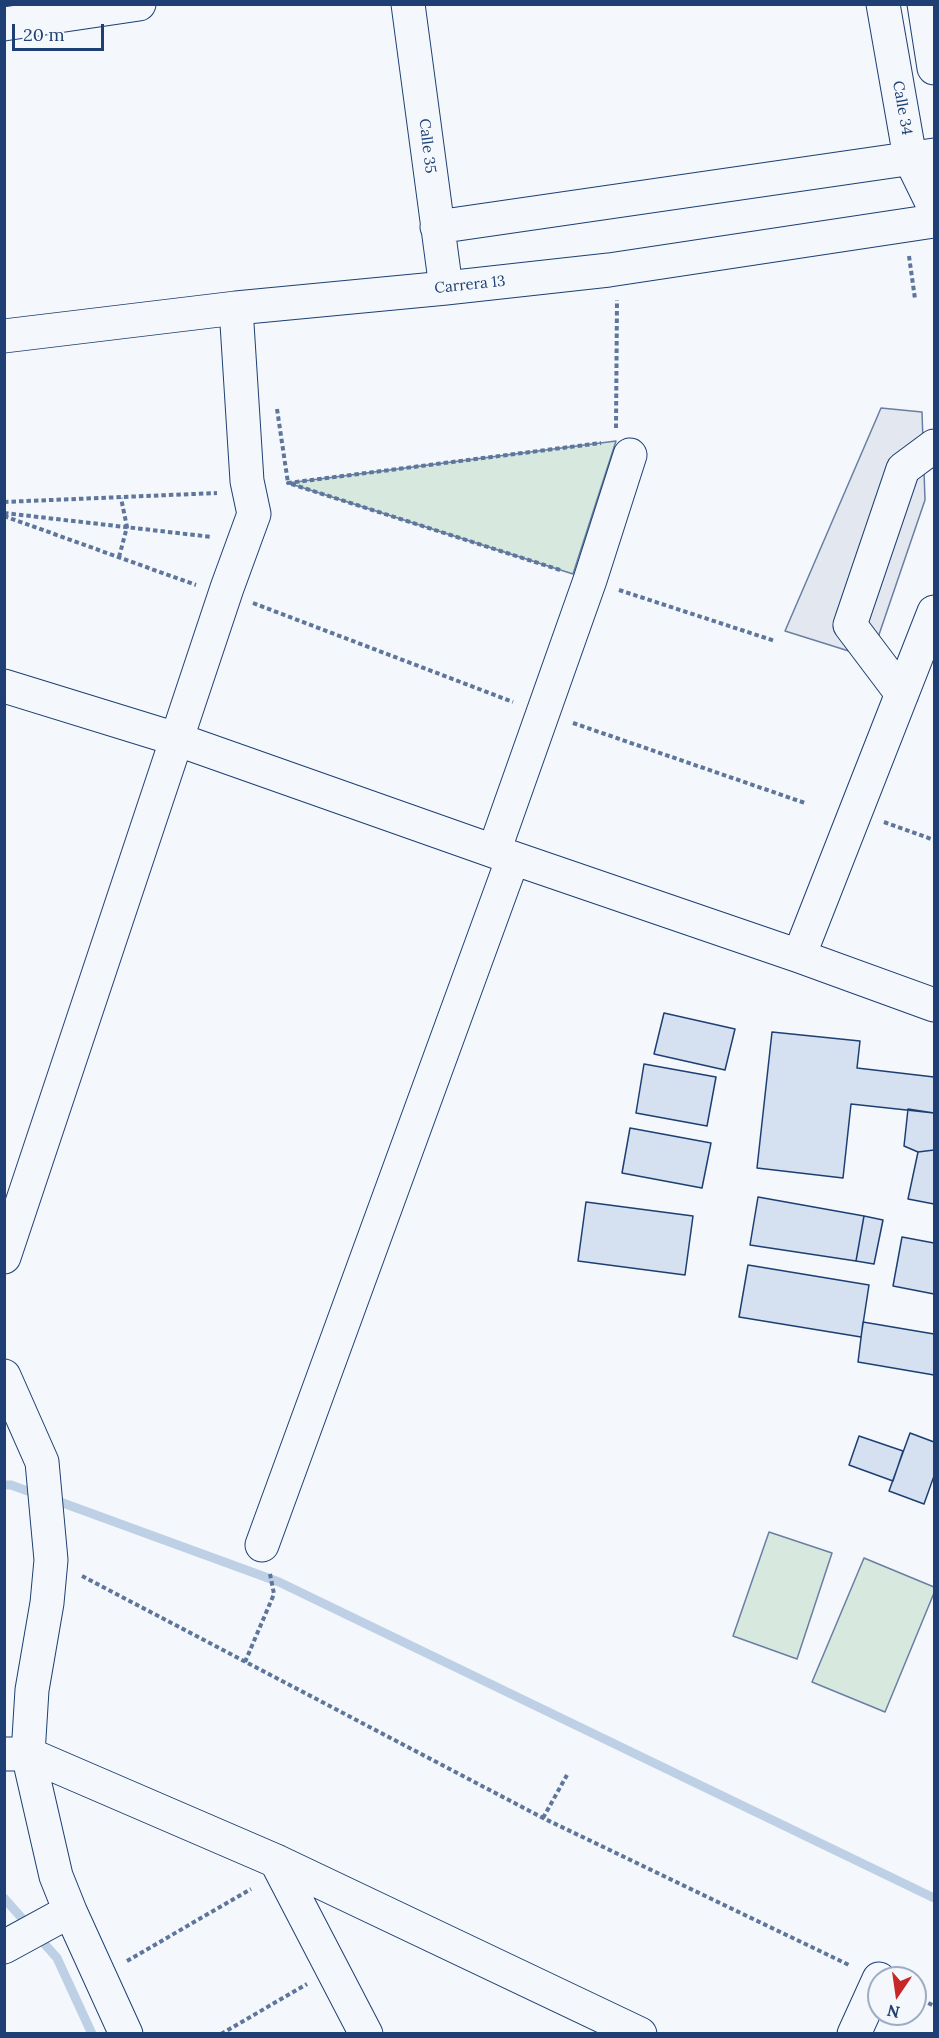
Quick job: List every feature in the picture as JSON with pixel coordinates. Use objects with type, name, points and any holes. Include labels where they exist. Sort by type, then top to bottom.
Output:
[{"type":"street","points":[[4,24],[139,4]]},
{"type":"street","name":"Calle 35","points":[[408,4],[446,288]]},
{"type":"street","name":"Calle 34","points":[[883,4],[934,207]]},
{"type":"street","points":[[924,4],[934,68]]},
{"type":"street","points":[[437,227],[922,156]]},
{"type":"street","name":"Carrera 13","points":[[4,336],[236,308],[609,270],[934,221]]},
{"type":"street","points":[[4,1257],[176,739],[254,514],[248,481],[236,308]]},
{"type":"street","points":[[265,1556],[503,855],[543,713],[590,580],[617,443]]},
{"type":"street","points":[[902,694],[850,625],[903,469],[934,446]]},
{"type":"street","points":[[799,956],[934,612]]},
{"type":"street","points":[[4,686],[176,739],[934,1005]]},
{"type":"street","points":[[4,1376],[42,1462],[51,1555],[47,1603],[32,1690],[13,1754],[56,1876],[58,1917],[126,2034]]},
{"type":"street","points":[[13,1754],[276,1861],[640,2034]]},
{"type":"street","points":[[276,1861],[366,2034]]},
{"type":"street","points":[[4,1947],[58,1917]]},
{"type":"street","points":[[854,2034],[867,2005]]},
{"type":"path","points":[[288,483],[617,443],[616,294]]},
{"type":"path","points":[[276,402],[288,483]]},
{"type":"path","points":[[288,483],[775,641]]},
{"type":"path","points":[[4,502],[218,493]]},
{"type":"path","points":[[118,557],[127,527],[121,498]]},
{"type":"path","points":[[4,514],[215,538]]},
{"type":"path","points":[[4,514],[198,585]]},
{"type":"path","points":[[247,601],[543,713],[805,803]]},
{"type":"path","points":[[884,822],[934,840]]},
{"type":"path","points":[[51,1555],[245,1662],[543,1818],[867,1973]]},
{"type":"path","points":[[245,1662],[274,1594],[265,1556]]},
{"type":"path","points":[[543,1818],[567,1775]]},
{"type":"path","points":[[118,1966],[251,1889]]},
{"type":"path","points":[[220,2034],[307,1984]]},
{"type":"shaded area","points":[[881,408],[922,412],[925,500],[871,658],[785,631]]},
{"type":"shaded area","points":[[616,441],[573,574],[288,483]]},
{"type":"shaded area","points":[[769,1532],[832,1553],[797,1659],[733,1636]]},
{"type":"shaded area","points":[[864,1558],[934,1587],[934,1593],[885,1712],[812,1682]]},
{"type":"building","points":[[664,1013],[735,1029],[725,1070],[654,1054]]},
{"type":"building","points":[[772,1032],[860,1041],[857,1068],[934,1077],[934,1113],[851,1104],[843,1178],[757,1168]]},
{"type":"building","points":[[644,1064],[716,1077],[707,1126],[636,1113]]},
{"type":"building","points":[[908,1109],[934,1113],[934,1150],[918,1152],[904,1146]]},
{"type":"building","points":[[630,1128],[711,1143],[702,1188],[622,1173]]},
{"type":"building","points":[[934,1150],[934,1204],[908,1199],[918,1152]]},
{"type":"building","points":[[758,1197],[864,1216],[856,1261],[750,1245]]},
{"type":"building","points":[[586,1202],[693,1216],[685,1275],[578,1261]]},
{"type":"building","points":[[864,1216],[883,1220],[874,1264],[856,1261]]},
{"type":"building","points":[[902,1237],[934,1243],[934,1294],[893,1286]]},
{"type":"building","points":[[748,1265],[869,1285],[861,1337],[739,1317]]},
{"type":"building","points":[[863,1322],[934,1334],[934,1375],[858,1362]]},
{"type":"building","points":[[910,1433],[934,1442],[934,1476],[924,1504],[889,1491]]},
{"type":"building","points":[[859,1436],[903,1451],[893,1481],[849,1465]]},
{"type":"waterway","points":[[4,1485],[11,1485],[39,1495]]},
{"type":"waterway","points":[[52,1499],[279,1582],[934,1898]]},
{"type":"waterway","points":[[4,1898],[57,1958],[92,2034]]}]
